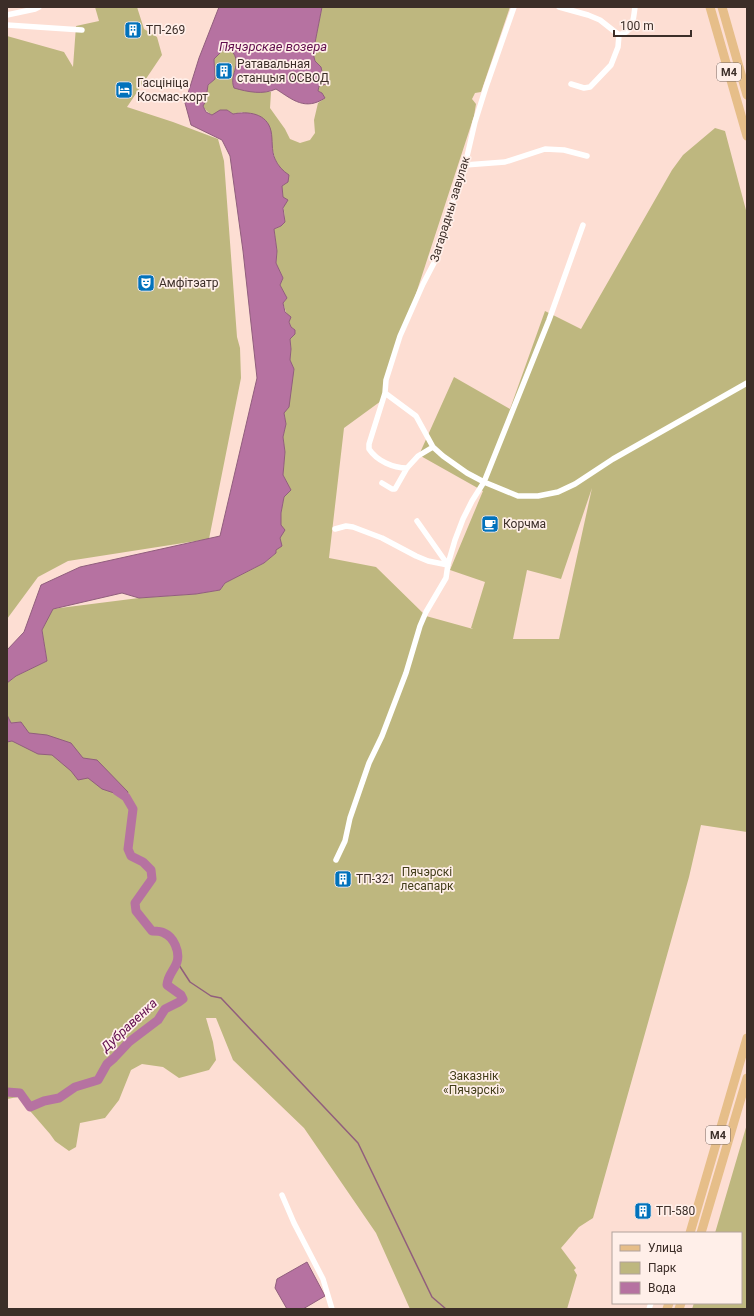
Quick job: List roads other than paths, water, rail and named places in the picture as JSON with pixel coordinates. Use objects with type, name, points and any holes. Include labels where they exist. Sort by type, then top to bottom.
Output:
[{"type":"main road","name":"М4","points":[[710,7],[747,136]]},
{"type":"main road","name":"М4","points":[[722,7],[747,95]]},
{"type":"main road","name":"М4","points":[[690,1232],[747,1038]]},
{"type":"main road","name":"М4","points":[[701,1232],[747,1078]]},
{"type":"street","points":[[7,15],[39,7]]},
{"type":"street","name":"Загарадны завулак","points":[[407,468],[399,468],[377,458],[368,449],[369,444],[385,394],[386,380],[400,336],[423,284],[436,261],[448,217],[465,165],[486,87],[514,7]]},
{"type":"street","points":[[559,7],[600,20],[619,35]]},
{"type":"street","points":[[619,35],[625,33],[633,25],[635,7]]},
{"type":"street","points":[[7,25],[82,30]]},
{"type":"street","points":[[571,84],[584,88],[590,87],[611,65],[618,47],[619,35]]},
{"type":"street","points":[[465,165],[505,162],[545,149],[564,150],[587,156]]},
{"type":"street","points":[[336,860],[344,841],[350,818],[369,763],[382,736],[406,673],[420,626],[426,612],[446,578],[455,540],[463,519],[484,482],[549,320],[583,225]]},
{"type":"street","points":[[385,394],[416,416],[433,447],[442,456],[467,473],[484,482],[518,496],[538,496],[558,492],[575,484],[613,459],[747,383]]},
{"type":"street","points":[[382,483],[392,489],[395,489],[407,468],[418,456],[433,447]]},
{"type":"street","points":[[417,521],[448,565]]},
{"type":"street","points":[[335,529],[346,526],[354,527],[382,538],[428,561],[448,565]]},
{"type":"street","points":[[282,1194],[294,1223],[323,1279],[332,1309]]},
{"type":"water","name":"Пячэрскае возера","points":[[219,7],[322,7],[313,53],[315,61],[321,67],[323,76],[330,80],[326,84],[319,86],[318,91],[322,93],[325,98],[318,102],[305,104],[294,100],[276,89],[266,92],[255,92],[234,88],[233,78],[236,68],[236,58],[228,47],[214,59],[215,79],[208,85],[207,92],[203,94],[207,99],[203,106],[206,112],[212,115],[220,110],[227,110],[233,114],[251,113],[265,120],[271,131],[275,159],[281,168],[289,175],[288,182],[282,186],[283,197],[288,200],[283,208],[285,222],[281,226],[274,229],[277,251],[276,263],[283,278],[280,285],[287,298],[283,303],[285,312],[291,317],[289,322],[291,327],[295,330],[295,334],[290,339],[290,360],[294,369],[289,407],[284,413],[286,424],[283,437],[285,452],[283,475],[291,490],[284,497],[281,513],[281,525],[285,530],[280,538],[282,546],[276,550],[276,553],[264,563],[225,583],[220,590],[196,594],[139,598],[122,593],[53,609],[42,630],[47,661],[16,676],[7,683],[7,650],[24,632],[41,585],[80,567],[220,536],[257,378],[243,251],[230,156],[222,140],[191,125],[185,103],[199,58]]},
{"type":"water","points":[[7,715],[11,723],[21,722],[29,733],[47,735],[71,743],[83,758],[97,760],[128,792],[126,797],[102,789],[88,778],[78,780],[71,771],[52,755],[38,754],[12,741],[7,742]]},
{"type":"water","points":[[307,1262],[325,1296],[303,1309],[287,1309],[275,1288],[277,1279]]},
{"type":"waterway","name":"Дубравенка","points":[[7,1092],[20,1093],[30,1107],[44,1101],[59,1098],[75,1087],[98,1080],[107,1064],[129,1042],[158,1020],[165,1009],[183,999],[181,995],[167,985],[178,958],[177,949],[173,941],[163,932],[152,931],[136,911],[135,903],[152,879],[151,870],[143,862],[131,856],[128,849],[133,809],[126,797],[117,791]]},
{"type":"waterway","points":[[177,962],[190,982],[211,996],[221,998],[358,1143],[432,1297],[446,1309]]},
{"type":"place","name":"ТП-269","points":[[133,30]]},
{"type":"place","name":"Ратавальная станцыя ОСВОД","points":[[224,71]]},
{"type":"place","name":"Гасцініца Космас-корт","points":[[124,90]]},
{"type":"place","name":"Амфітэатр","points":[[146,283]]},
{"type":"place","name":"Корчма","points":[[490,524]]},
{"type":"place","name":"ТП-321","points":[[343,879]]},
{"type":"place","name":"ТП-580","points":[[643,1211]]},
{"type":"park label","name":"Пячэрскі лесапарк","points":[[427,879]]},
{"type":"park label","name":"Заказнік «Пячэрскі»","points":[[474,1083]]}]
